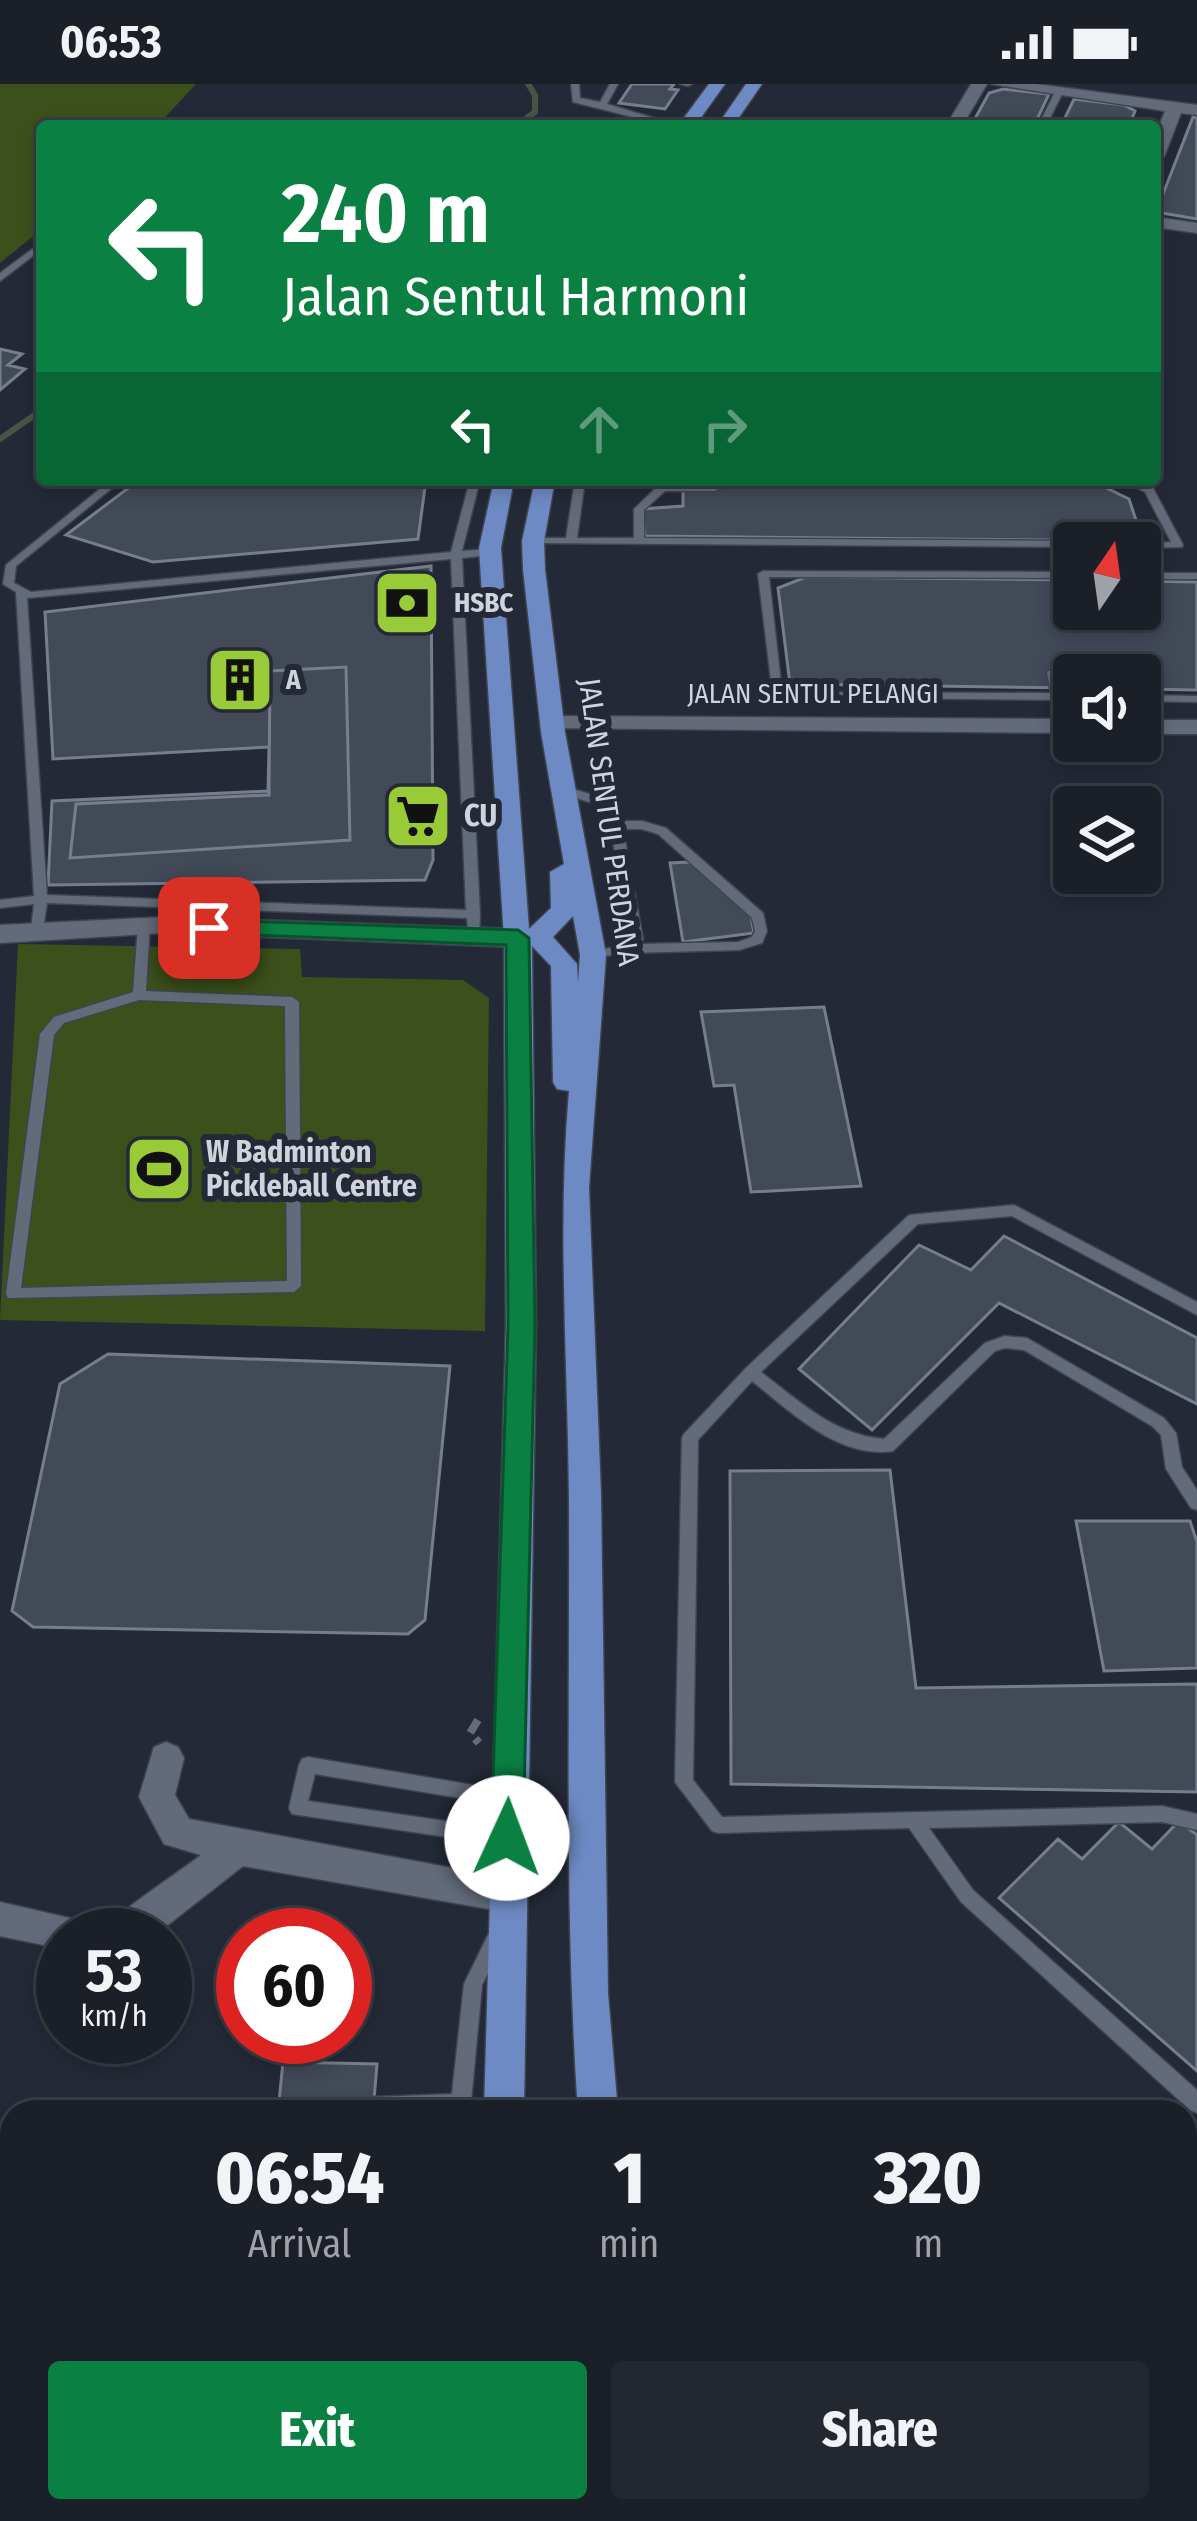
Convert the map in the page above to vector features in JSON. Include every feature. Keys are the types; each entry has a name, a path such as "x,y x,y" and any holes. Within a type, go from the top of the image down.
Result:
{"main road":[{"path":"690,120 717,84"},
{"path":"729,120 754,84"},
{"path":"503,486 490,550 528,938 504,2100"},
{"name":"JALAN SENTUL PERDANA","path":"544,486 533,541 552,723 593,956 575,1188 585,1494 590,1993 597,2100"},
{"path":"528,938 564,910 568,804"},
{"path":"528,938 564,964 575,1188"}],"street":[{"path":"958,120 979,84"},
{"path":"999,84 1197,110"},
{"path":"1141,120 1148,104"},
{"path":"1161,141 1174,107"},
{"path":"1161,223 1197,228"},
{"name":"JALAN SENTUL PELANGI","path":"552,723 1053,726"},
{"path":"1161,727 1197,727"},
{"path":"0,934 37,928 144,926 474,926 528,938"},
{"path":"166,1758 157,1797 177,1832 506,1907"},
{"path":"162,1908 238,1848"},
{"path":"0,1919 36,1926"}],"lane":[{"path":"575,84 576,100 655,120"},
{"path":"602,105 614,84"},
{"path":"1045,120 1059,92"},
{"path":"0,278 36,250"},
{"path":"20,592 8,584 11,565 110,486"},
{"path":"0,904 41,899 474,926 457,552 474,486"},
{"path":"571,542 579,486"},
{"path":"639,542 639,509 660,486"},
{"path":"1140,486 1149,490 1178,545 1161,545"},
{"path":"533,541 1053,544"},
{"path":"0,594 490,550"},
{"path":"1053,575 763,574 777,694 1053,697"},
{"path":"1161,576 1197,576"},
{"path":"20,592 41,899 37,928"},
{"path":"1161,698 1197,699"},
{"path":"568,804 614,805 638,939 629,949"},
{"path":"593,956 629,949 740,946 757,940 761,924 758,916 662,831 619,825"},
{"path":"140,995 144,926"},
{"path":"140,995 292,1002 294,1286 13,1294 47,1034 59,1020 140,995"},
{"path":"1197,1309 1013,1210 914,1219 752,1372 690,1438 684,1782 718,1825 1162,1814 1197,1822"},
{"path":"752,1372 837,1437 862,1446 887,1446 990,1348 1005,1342 1027,1344 1158,1422 1168,1433 1174,1469 1197,1503"},
{"path":"507,1838 298,1808 308,1765 508,1798"},
{"path":"915,1823 967,1896 1194,2100"},
{"path":"461,2100 473,1984 506,1907"}],"green space":[{"path":"0,84 196,84 163,120 36,120 36,234 0,263"},
{"name":"W Badminton Pickleball Centre","path":"18,944 300,949 302,977 463,980 489,998 485,1331 0,1320"}],"building":[{"path":"632,84 674,84 670,89 678,90 665,109 619,103"},
{"path":"1003,89 1049,94 1037,120 974,120 989,93"},
{"path":"1074,99 1124,105 1135,111 1131,120 1064,120"},
{"path":"1193,117 1197,118 1197,219 1161,213 1161,199"},
{"path":"0,349 22,354 8,365 25,369 0,390"},
{"path":"131,486 425,486 418,539 153,562 66,535"},
{"path":"683,486 1102,486 1129,499 1137,522 1053,522 1053,540 645,536 642,509 683,506"},
{"name":"A","path":"431,566 433,860 425,880 48,885 52,801 268,791 269,747 53,759 45,612"},
{"path":"806,577 1053,580 1053,630 1161,630 1161,581 1197,582 1197,690 1161,689 1161,654 1053,654 1053,688 790,684 778,588"},
{"path":"346,667 350,840 70,858 76,804 269,795 270,671"},
{"path":"690,862 750,911 754,933 683,942 670,863"},
{"path":"824,1007 861,1186 751,1192 734,1085 714,1086 701,1012"},
{"path":"1004,1236 1197,1338 1197,1404 999,1303 872,1430 799,1369 919,1245 971,1270"},
{"path":"108,1354 450,1366 425,1620 408,1634 33,1627 12,1611 60,1384"},
{"path":"890,1470 916,1688 1197,1684 1197,1792 731,1784 730,1471"},
{"path":"1076,1521 1190,1521 1197,1542 1197,1668 1104,1671"},
{"path":"1179,1821 1197,1835 1197,2071 999,1898 1058,1839 1082,1859 1119,1822 1152,1849"},
{"path":"283,2064 377,2064 374,2100 279,2100"}],"waterway":[{"path":"524,120 535,112 535,95 528,84"},
{"path":"0,439 36,414"}],"place":[{"name":"HSBC","path":"407,603"},
{"name":"A","path":"240,680"},
{"name":"CU","path":"418,816"},
{"name":"W Badminton Pickleball Centre","path":"159,1169"}],"route":[{"path":"209,928 397,938 518,938 521,1325 507,1838"}]}
